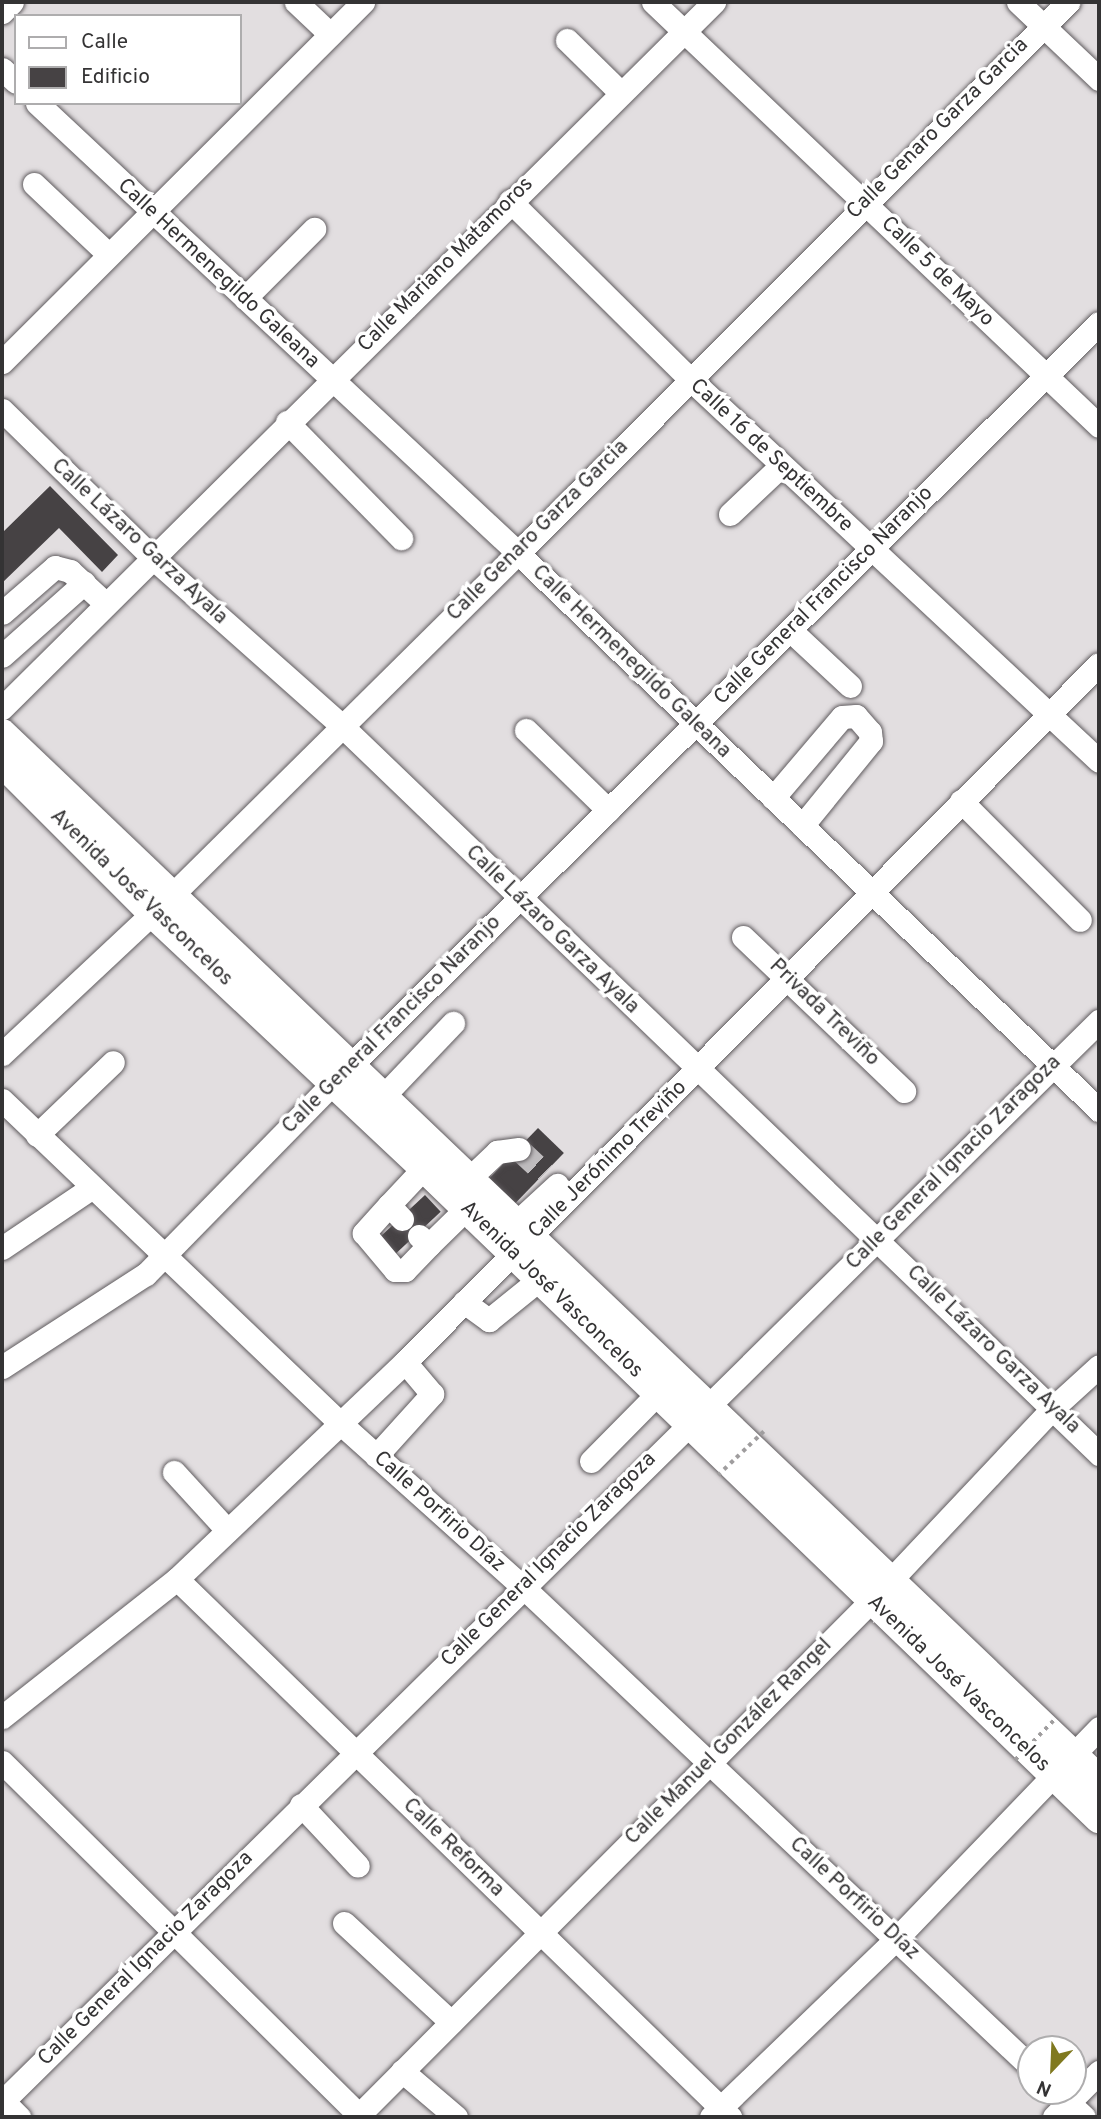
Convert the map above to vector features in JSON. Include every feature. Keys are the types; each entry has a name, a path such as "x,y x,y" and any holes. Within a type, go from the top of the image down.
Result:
{"main road":[{"name":"Avenida José Vasconcelos","path":"2,734 162,904"},
{"name":"Avenida José Vasconcelos","path":"2,762 162,904 433,1159 1063,1765 1099,1818"},
{"name":"Avenida José Vasconcelos","path":"1063,1765 1099,1780"}],"street":[{"path":"2,12 12,2"},
{"path":"296,2 330,34"},
{"path":"2,362 107,253 363,2"},
{"name":"Calle 5 de Mayo","path":"653,2 1099,426"},
{"name":"Calle Mariano Matamoros","path":"2,708 154,559 287,422 714,2"},
{"path":"1018,2 1099,79"},
{"name":"Calle Genaro Garza Garcia","path":"2,1054 162,904 341,725 518,554 865,202 1068,2"},
{"path":"567,40 620,92"},
{"name":"Calle Hermenegildo Galeana","path":"39,105 518,554 1099,1110"},
{"path":"34,184 107,253"},
{"name":"Calle 16 de Septiembre","path":"510,201 689,379 1099,761"},
{"path":"245,298 314,229"},
{"name":"Calle General Francisco Naranjo","path":"2,1367 146,1274 518,899 697,725 869,549 1099,323"},
{"name":"Calle Lázaro Garza Ayala","path":"2,410 154,559 341,725 518,899 878,1238 1099,1454"},
{"path":"287,422 401,538"},
{"path":"730,514 781,466"},
{"path":"2,613 55,567 70,570 106,604"},
{"path":"2,656 83,583"},
{"path":"790,630 850,686"},
{"name":"Calle Jerónimo Treviño","path":"2,1717 177,1580 226,1529 405,1362 464,1302 557,1186 700,1069 872,891 1099,664"},
{"path":"773,798 842,717 856,716 870,732 871,741 803,826"},
{"path":"526,730 608,810"},
{"path":"961,801 1080,920"},
{"name":"Privada Treviño","path":"743,937 789,977 904,1091"},
{"name":"Calle General Ignacio Zaragoza","path":"8,2107 171,1934 697,1413 1099,1021"},
{"path":"375,1105 453,1023"},
{"path":"37,1135 113,1062"},
{"name":"Calle Porfirio Díaz","path":"2,1100 91,1188 340,1423 523,1587 1017,2054"},
{"path":"433,1159 395,1212 363,1233 395,1270 405,1270 424,1240 468,1193 497,1152 519,1149"},
{"path":"2,1248 91,1188"},
{"path":"464,1302 489,1320 549,1272"},
{"path":"376,1456 432,1394 405,1362"},
{"name":"Calle Manuel González Rangel","path":"359,2117 880,1591 1053,1408 1099,1366"},
{"path":"591,1461 667,1384"},
{"path":"174,1472 226,1529"},
{"name":"Calle Reforma","path":"177,1580 540,1932 720,2114"},
{"path":"720,2114 896,1939 1099,1728"},
{"path":"2,1762 171,1934 359,2117"},
{"path":"301,1805 358,1866"},
{"path":"344,1923 451,2022"},
{"path":"402,2071 456,2117"},
{"path":"1066,2107 1099,2072"}],"path":[{"path":"718,1475 764,1431"},
{"path":"1015,1760 1055,1720"}],"building":[{"path":"50,486 118,555 102,572 59,528 2,583 2,533"},
{"path":"538,1128 564,1153 513,1206 487,1181"},
{"path":"425,1195 441,1212 392,1257 377,1240"}],"tunnel":[{"path":"519,1149 545,1173"}]}
